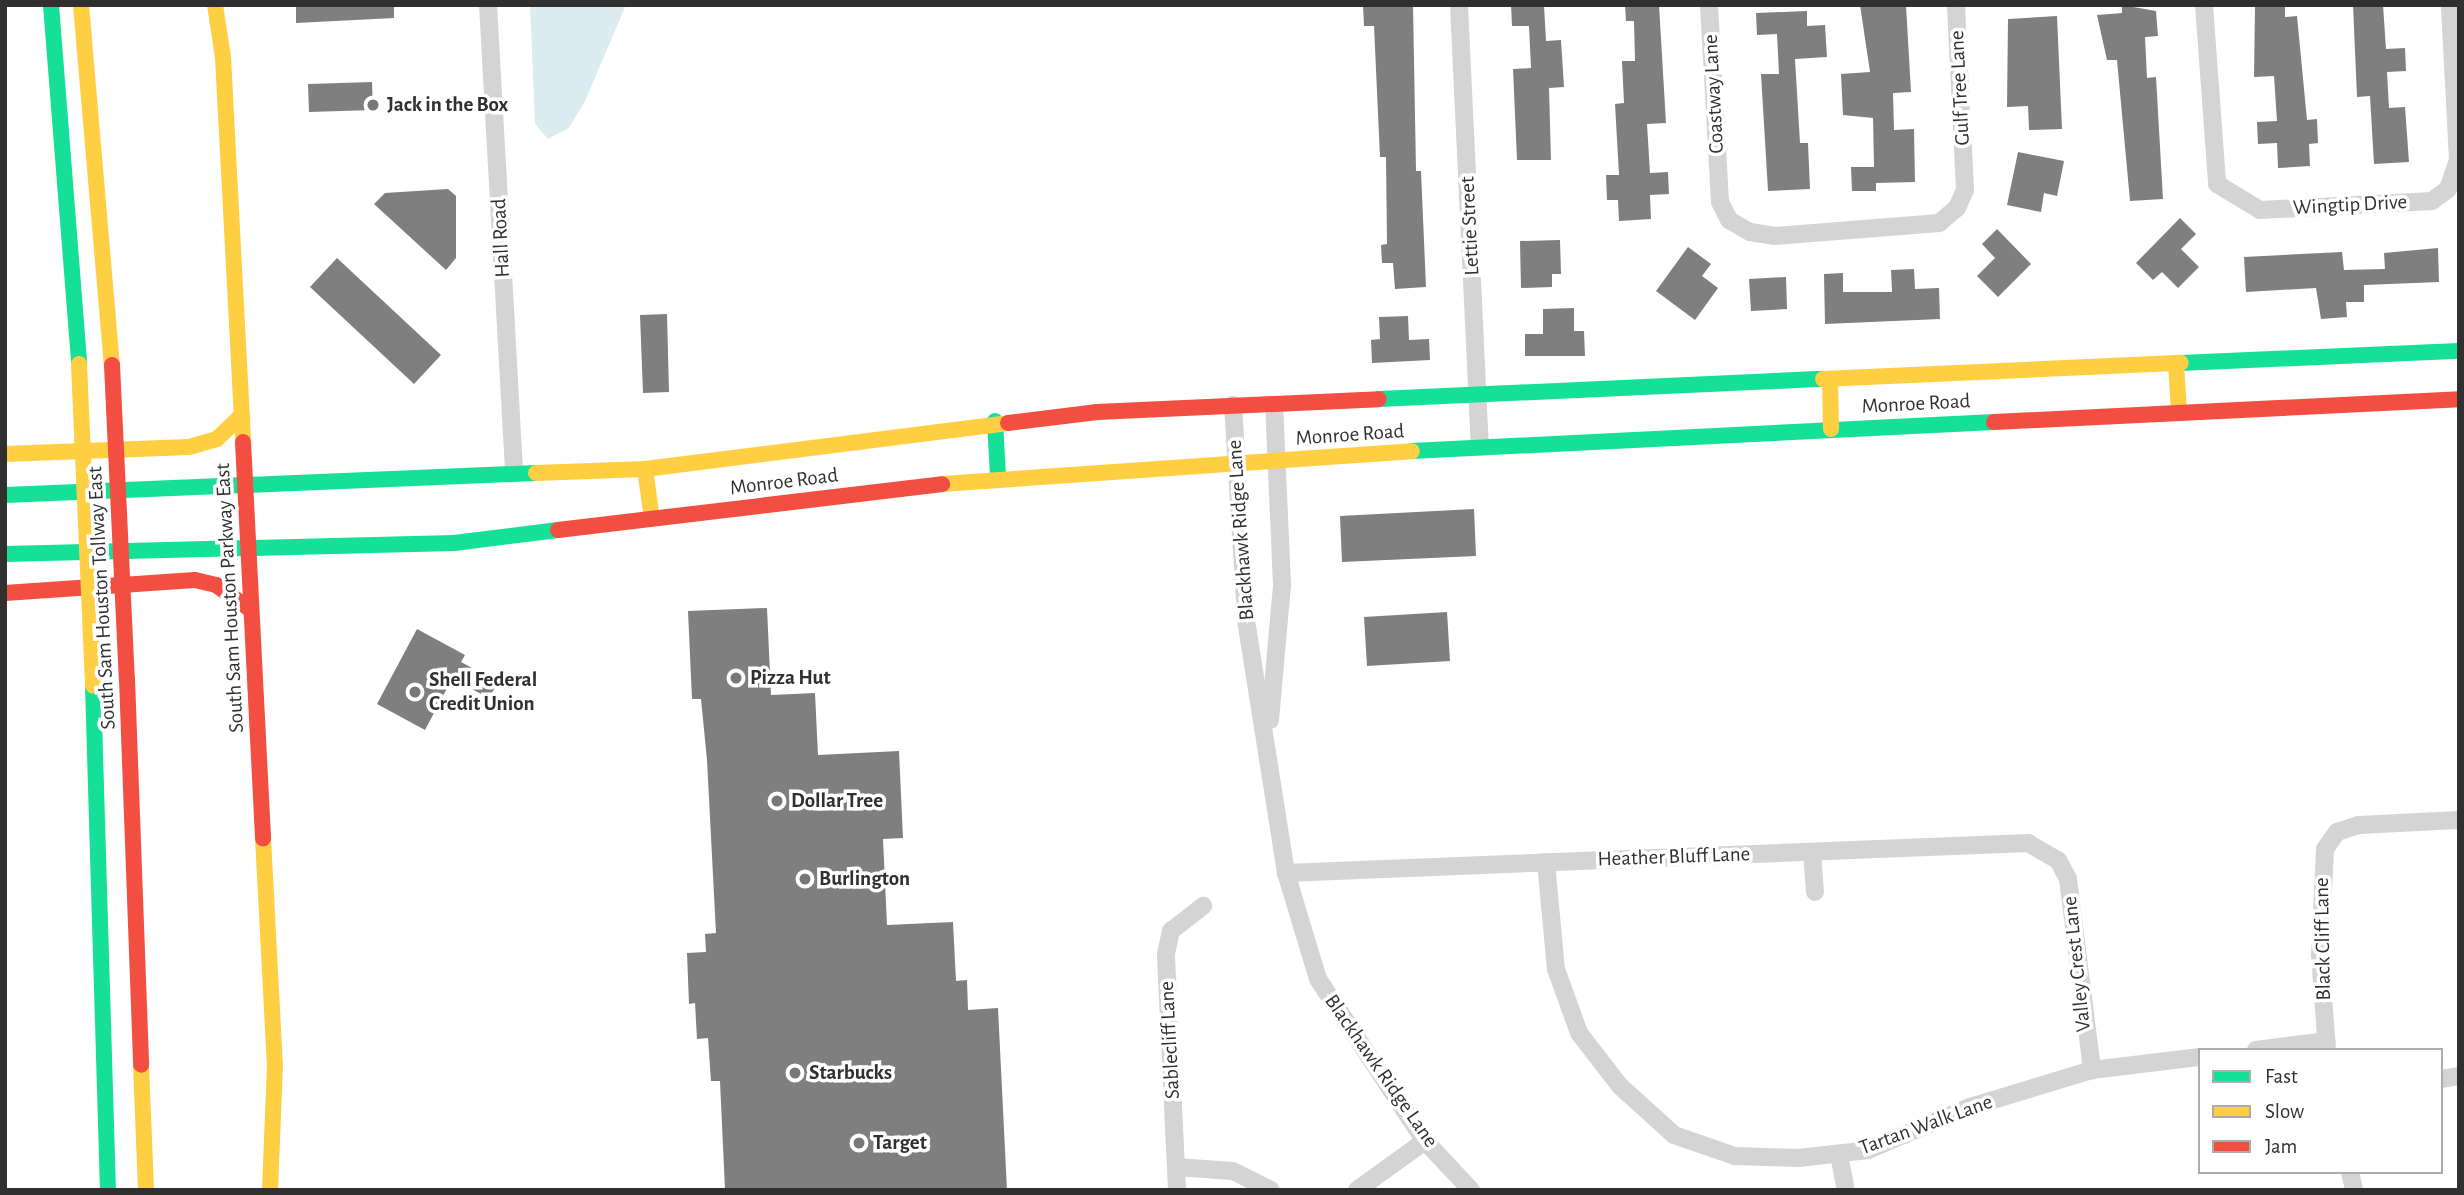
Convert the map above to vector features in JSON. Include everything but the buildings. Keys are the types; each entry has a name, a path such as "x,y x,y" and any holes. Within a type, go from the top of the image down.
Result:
{"main road":[{"name":"South Sam Houston Tollway East","path":"51,5 79,364 93,686 108,1190"},
{"name":"South Sam Houston Tollway East","path":"81,5 112,365 146,1190"},
{"name":"South Sam Houston Parkway East","path":"215,5 223,57 275,1065 270,1190"},
{"name":"Monroe Road","path":"5,495 246,488 514,471 645,469 995,421 1233,405 1478,397 2459,351"},
{"path":"2176,363 2179,412"},
{"path":"1830,380 1831,429"},
{"name":"Monroe Road","path":"5,554 454,543 998,477 1236,465 1480,447 2459,399"},
{"path":"5,454 189,447 217,439 242,415"},
{"path":"995,421 998,477"},
{"path":"645,469 652,519"},
{"path":"5,593 195,579 216,585 251,610"}],"street":[{"name":"Hall Road","path":"488,5 514,471"},
{"name":"Lettie Street","path":"1459,5 1480,447"},
{"name":"Coastway Lane","path":"1709,5 1719,184 1729,220 1750,232 1818,234 1939,223 1957,208 1965,190 1964,172"},
{"name":"Gulf Tree Lane","path":"1956,5 1964,172"},
{"name":"Wingtip Drive","path":"2204,5 2211,161 2217,184 2260,210 2432,201 2448,189 2458,160 2449,5"},
{"name":"Blackhawk Ridge Lane","path":"1233,405 1247,620 1286,873 1318,979 1425,1141 1471,1190"},
{"name":"Blackhawk Ridge Lane","path":"1267,737 1281,640 1278,461 1274,405"},
{"name":"Black Cliff Lane","path":"2327,1045 2321,879 2325,849 2337,832 2359,825 2459,820"},
{"name":"Heather Bluff Lane","path":"1286,873 2028,843 2059,860"},
{"path":"1812,852 1815,892"},
{"name":"Valley Crest Lane","path":"2059,860 2068,879 2092,1070"},
{"name":"Tartan Walk Lane","path":"1546,862 1563,999 1579,1033 1620,1086 1674,1135 1735,1156 1839,1155 2092,1070 2198,1057"},
{"name":"Sablecliff Lane","path":"1177,1190 1166,954 1171,931 1203,906"},
{"path":"2284,1048 2327,1045"},
{"path":"1357,1190 1425,1141"},
{"path":"1839,1155 1846,1190"},
{"path":"1176,1167 1233,1171 1271,1190"}],"shaded area":[{"path":"530,5 626,5 585,101 569,128 548,139 535,124"}],"traffic: fast":[{"path":"51,5 79,364"},
{"path":"2181,363 2459,351"},
{"path":"1379,399 1823,379"},
{"path":"995,421 998,477"},
{"path":"1412,451 1994,422"},
{"path":"5,495 536,473"},
{"path":"5,554 454,543 558,530"},
{"path":"93,686 108,1190"}],"traffic: slow":[{"path":"81,5 112,365"},
{"path":"215,5 223,57 243,442"},
{"path":"2176,363 2179,412"},
{"path":"1823,379 2181,363"},
{"path":"79,364 93,686"},
{"path":"1830,380 1831,429"},
{"path":"5,454 189,447 217,439 242,415"},
{"path":"536,473 645,469 1008,423"},
{"path":"942,484 1412,451"},
{"path":"645,469 652,519"},
{"path":"263,838 275,1065 270,1190"},
{"path":"141,1065 146,1190"}],"traffic: jam":[{"path":"112,365 127,679"},
{"path":"1008,423 1097,412 1379,399"},
{"path":"1994,422 2459,399"},
{"path":"243,442 263,838"},
{"path":"558,530 942,484"},
{"path":"5,593 195,580 216,585 251,610"},
{"path":"127,679 141,1065"}],"place":[{"name":"Jack in the Box","path":"373,105"},
{"name":"Pizza Hut","path":"736,678"},
{"name":"Shell Federal Credit Union","path":"415,692"},
{"name":"Dollar Tree","path":"777,801"},
{"name":"Burlington","path":"805,879"},
{"name":"Starbucks","path":"795,1073"},
{"name":"Target","path":"859,1143"}]}
